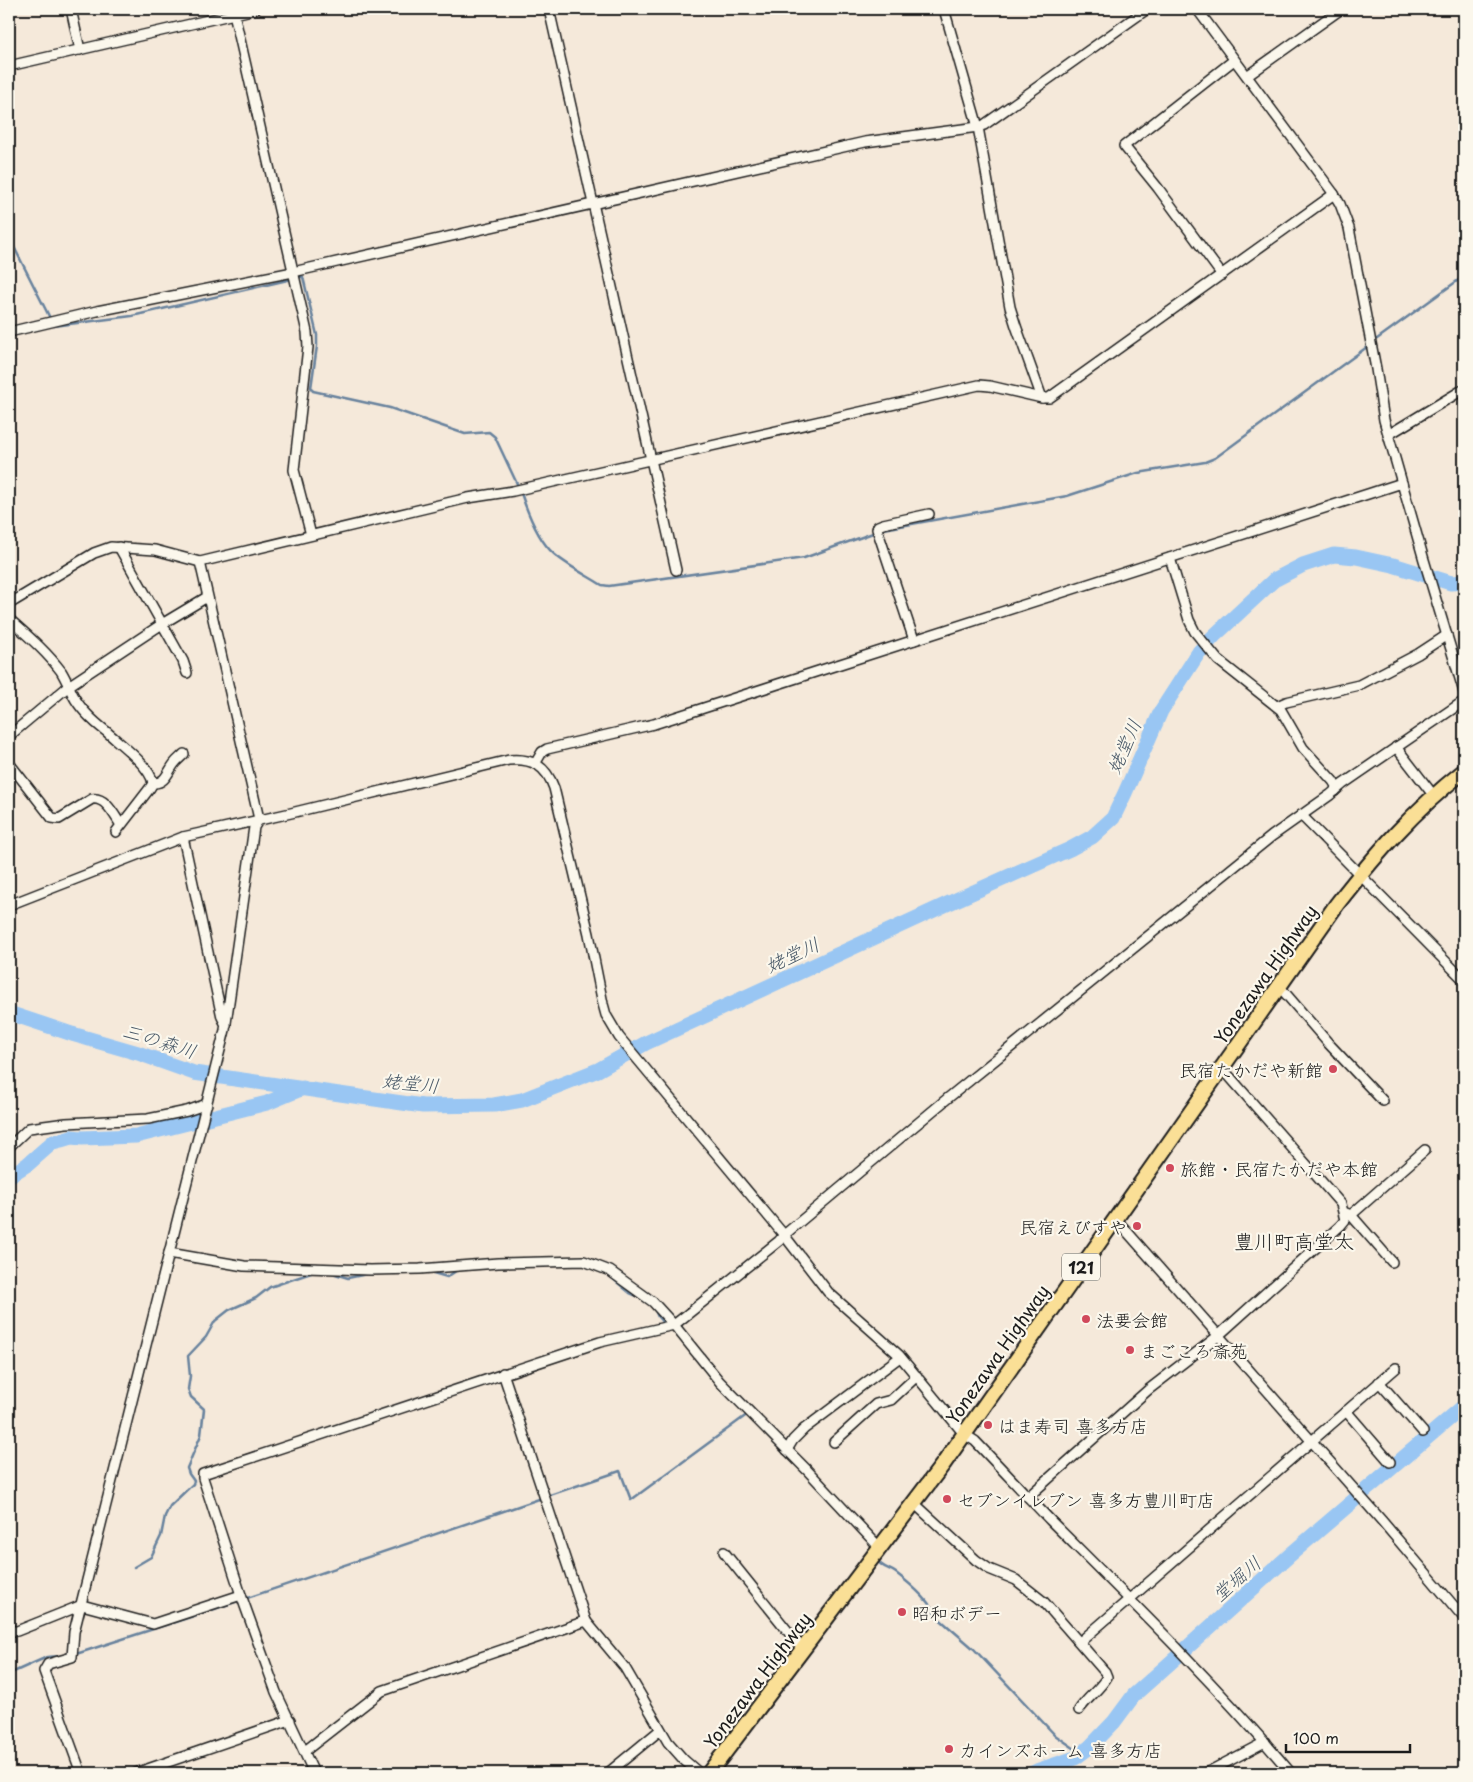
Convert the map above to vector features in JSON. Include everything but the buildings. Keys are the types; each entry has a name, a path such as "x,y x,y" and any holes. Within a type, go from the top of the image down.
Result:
{"highway":[{"name":"Yonezawa Highway","path":"709,1773 914,1503 964,1434 1336,904 1384,845 1434,796 1464,771"}],"street":[{"path":"71,9 80,50"},
{"path":"9,66 234,11 256,9"},
{"path":"549,9 676,570"},
{"path":"944,9 978,128 1010,307 1042,398"},
{"path":"9,332 97,311 293,272 865,142 978,128 1147,9"},
{"path":"1197,9 1334,194 1350,228 1388,435 1464,692"},
{"path":"1247,76 1341,9"},
{"path":"234,11 307,332 308,347 294,470 312,535"},
{"path":"1222,275 1158,188 1124,146 1234,60"},
{"path":"9,604 94,553 111,547 155,550 200,562 468,498 513,491 979,385 1049,398 1334,194"},
{"path":"1388,435 1464,389"},
{"path":"535,764 542,752 547,749 654,724 1402,482"},
{"path":"914,640 877,529 878,526 883,524 929,514"},
{"path":"119,547 183,661 187,673"},
{"path":"1170,558 1189,620 1195,632 1215,656 1281,710 1303,748 1333,781 1336,791"},
{"path":"81,1773 44,1671 48,1664 72,1658 73,1639 226,1025 254,826 259,819 200,562"},
{"path":"9,736 70,685 162,624 207,597"},
{"path":"9,619 24,631 60,671 70,685 72,694 82,709 132,754 151,776 153,783"},
{"path":"1277,706 1286,702 1358,685 1418,654 1447,635"},
{"path":"314,1773 276,1692 241,1595 202,1478 203,1474 600,1342 674,1325 1272,836 1336,791 1343,784 1464,701"},
{"path":"1396,747 1434,796"},
{"path":"153,783 157,784 166,777 174,764 184,754"},
{"path":"9,905 182,836 509,760 519,759 535,764 543,769 550,777 554,788 606,1015 619,1037 784,1235 828,1292 900,1357 964,1434 974,1441 1130,1598 1265,1742 1291,1773"},
{"path":"9,763 52,818 59,819 96,798 105,803 119,829 153,783"},
{"path":"1301,815 1463,978"},
{"path":"182,836 222,1017 226,1025"},
{"path":"1280,986 1329,1044 1383,1101"},
{"path":"1222,1068 1341,1204 1347,1214 1392,1262"},
{"path":"9,1146 24,1131 36,1126 148,1119 206,1106"},
{"path":"1028,1497 1148,1390 1218,1336 1340,1226 1347,1214 1425,1150"},
{"path":"1116,1218 1382,1521 1464,1618"},
{"path":"169,1253 244,1266 370,1270 420,1269 498,1263 584,1262 610,1271 647,1296 674,1325 720,1382 880,1548"},
{"path":"787,1450 793,1440 804,1429 900,1357"},
{"path":"1080,1642 1396,1368"},
{"path":"504,1373 586,1621 625,1668 668,1742 698,1773"},
{"path":"834,1442 876,1404 891,1400 917,1376"},
{"path":"1379,1382 1423,1432"},
{"path":"1346,1411 1390,1462"},
{"path":"914,1503 976,1560 1016,1580 1044,1602 1105,1672 1107,1678 1084,1701 1079,1710"},
{"path":"724,1552 803,1650"},
{"path":"9,1627 12,1631 17,1631 82,1605 152,1624 241,1595"},
{"path":"305,1751 382,1691 586,1621"},
{"path":"136,1773 290,1720"},
{"path":"608,1773 659,1731"},
{"path":"1206,1773 1265,1742"}],"waterway":[{"path":"9,237 54,326 132,316 292,279"},
{"path":"1377,339 1464,276"},
{"path":"301,277 303,277 317,335 311,388 313,391 390,408 465,434 489,432 495,437 519,488"},
{"path":"521,493 543,542 554,554 602,585 609,586 804,558 884,529 1067,496 1138,473 1205,462 1215,458 1367,347"},
{"name":"姥堂川","path":"9,1013 138,1053 194,1073 423,1106 494,1105 522,1100 598,1070 646,1043 1070,849 1092,837 1113,818 1161,711 1199,652 1274,580 1303,565 1334,555 1356,557 1393,565 1451,583 1464,582"},
{"name":"姥堂川","path":"9,1176 28,1164 53,1142 71,1137 136,1136 267,1103 303,1088"},
{"path":"430,1272 447,1277 459,1269"},
{"path":"134,1567 151,1557 161,1536 165,1516 170,1506 194,1481 187,1468 201,1435 204,1409 191,1397 188,1389 190,1376 188,1356 206,1337 215,1321 229,1310 256,1298 270,1287 314,1272"},
{"path":"329,1272 348,1278 367,1274"},
{"path":"606,1273 630,1293 642,1298"},
{"path":"655,1310 664,1324"},
{"name":"堂堀川","path":"1033,1773 1075,1758 1090,1747 1114,1722 1134,1695 1290,1555 1464,1406"},
{"path":"547,1496 620,1471 631,1500 748,1414"},
{"path":"73,1655 542,1498"},
{"path":"877,1560 881,1565 896,1573 913,1587 929,1604 936,1616 974,1649 1055,1735 1081,1753"},
{"path":"9,1674 47,1657 60,1656"}],"place":[{"name":"民宿たかだや新館","path":"1333,1069"},
{"name":"旅館・民宿たかだや本館","path":"1170,1168"},
{"name":"民宿えびすや","path":"1137,1226"},
{"name":"法要会館","path":"1086,1319"},
{"name":"まごころ斎苑","path":"1130,1350"},
{"name":"はま寿司 喜多方店","path":"988,1425"},
{"name":"セブンイレブン 喜多方豊川町店","path":"947,1499"},
{"name":"昭和ボデー","path":"902,1612"},
{"name":"カインズホーム 喜多方店","path":"949,1749"}],"district":[{"name":"豊川町高堂太","path":"1294,1241"}],"water label":[{"name":"三の森川","path":"160,1040"}]}
